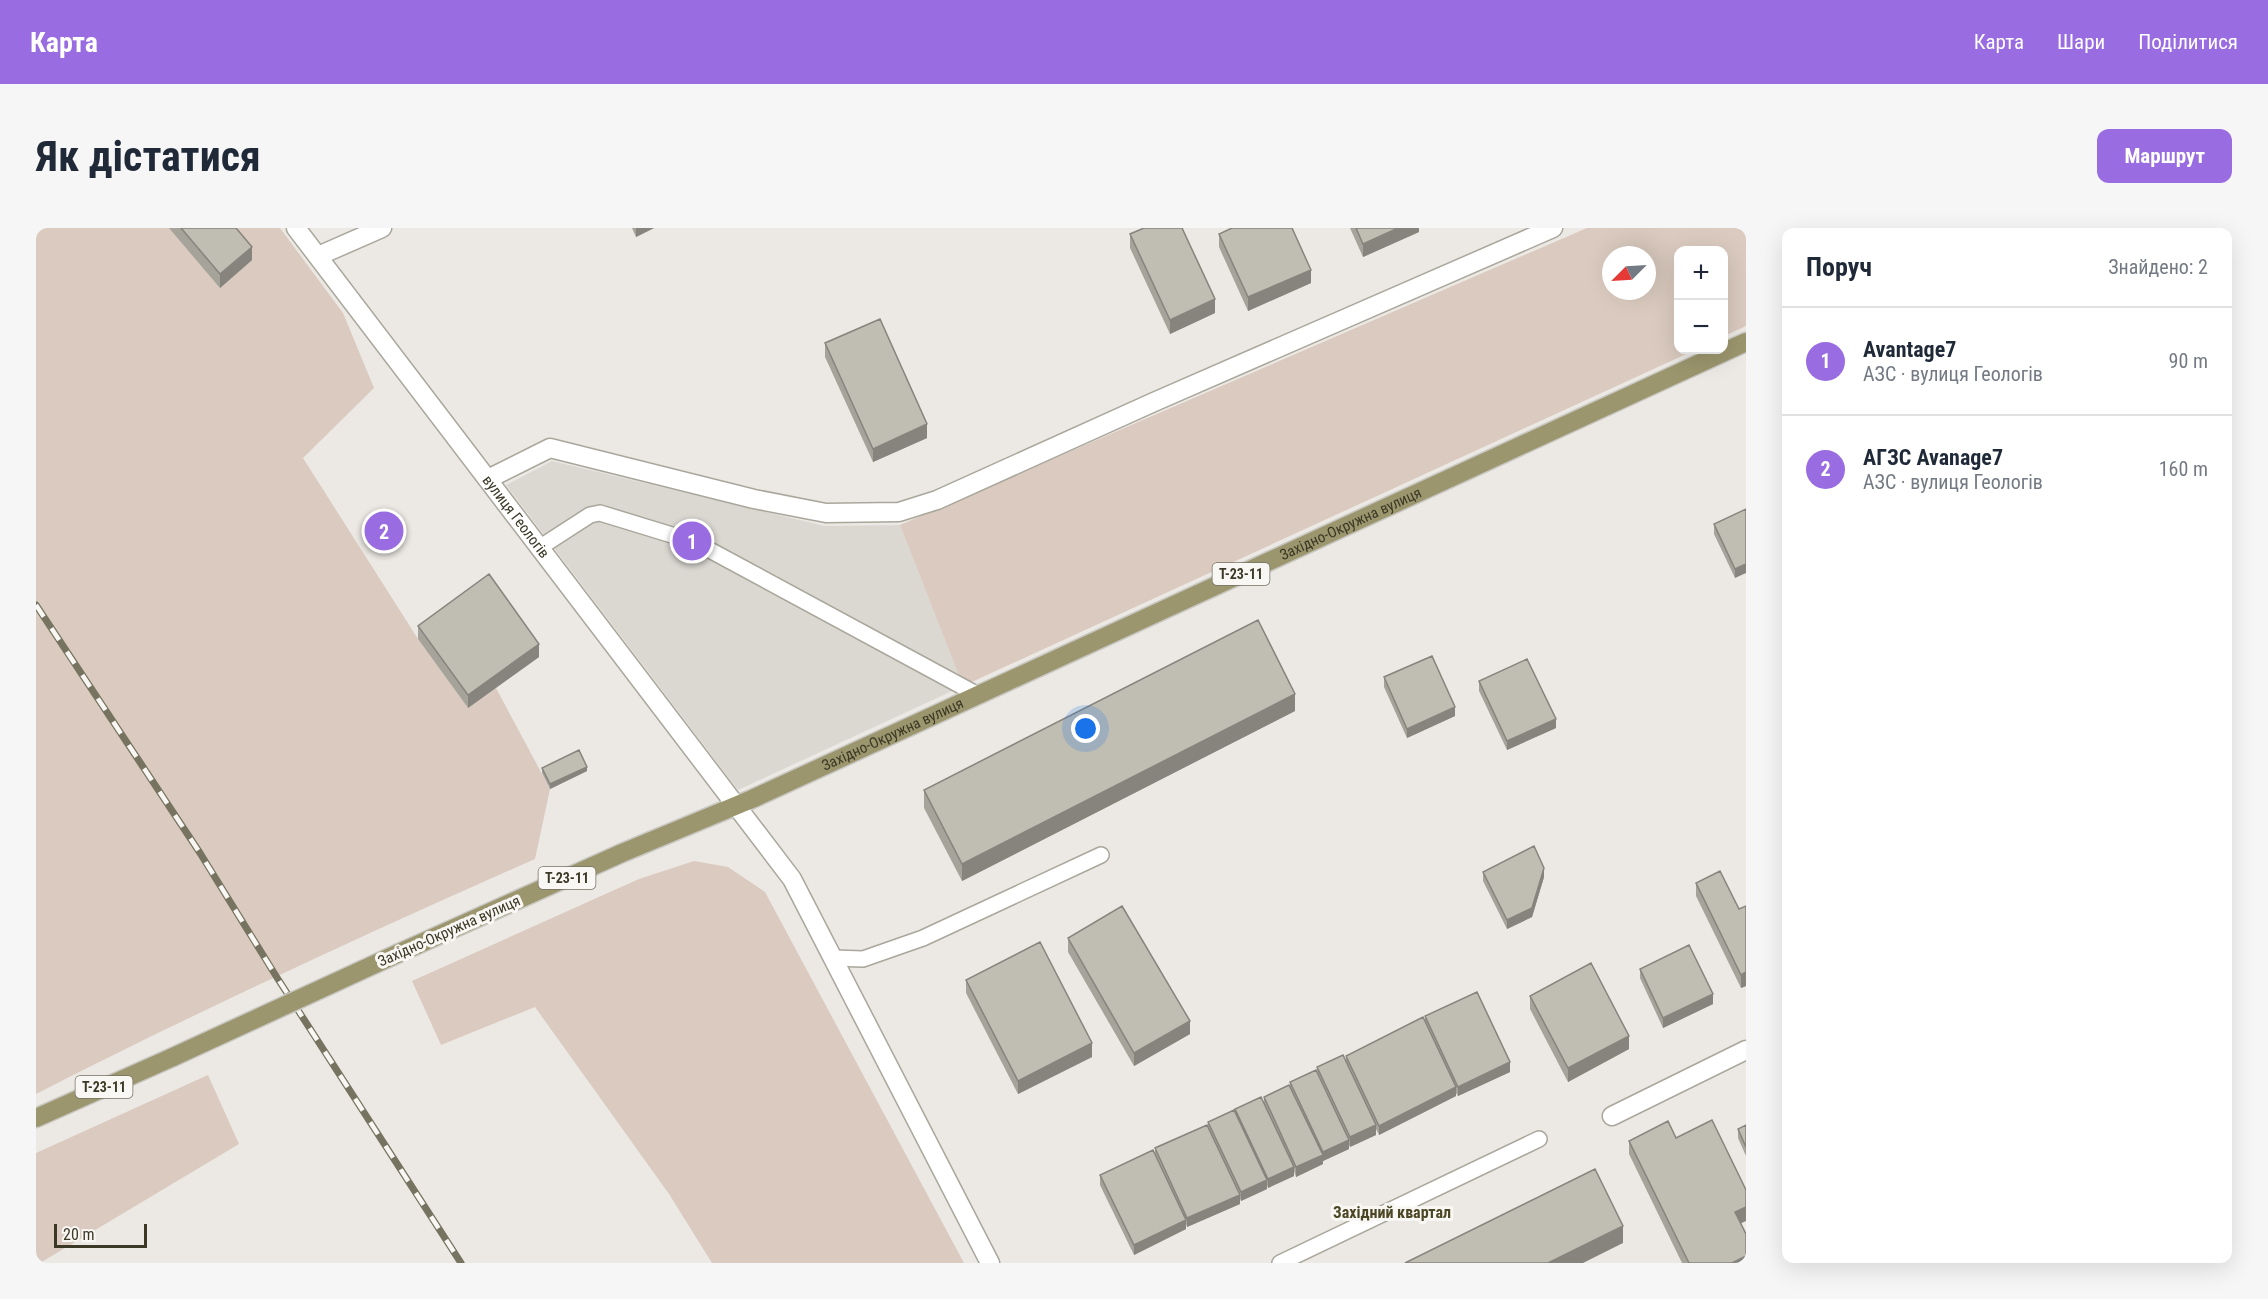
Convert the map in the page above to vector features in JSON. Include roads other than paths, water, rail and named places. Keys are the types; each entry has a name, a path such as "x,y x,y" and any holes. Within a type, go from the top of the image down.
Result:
{"main road":[{"name":"Західно-Окружна вулиця","path":"36,1118 622,853 736,806 1746,342"}],"street":[{"name":"вулиця Геологів","path":"296,228 792,879 990,1263"},
{"path":"318,256 382,228"},
{"path":"488,479 550,448 754,499 826,513 899,513 937,500 1154,402 1553,228"},
{"path":"1612,1116 1746,1050"}],"lane":[{"path":"539,548 590,515 600,513 685,539"},
{"path":"706,548 978,695"},
{"path":"832,958 863,958 913,942 1101,855"},
{"path":"1280,1263 1539,1139"}],"railway":[{"path":"36,605 200,853 276,976 461,1263"}],"place":[{"name":"АГЗС Avanage7","path":"384,531"},
{"name":"Avantage7","path":"692,541"}],"district":[{"name":"Західний квартал","path":"1392,1212"}]}
